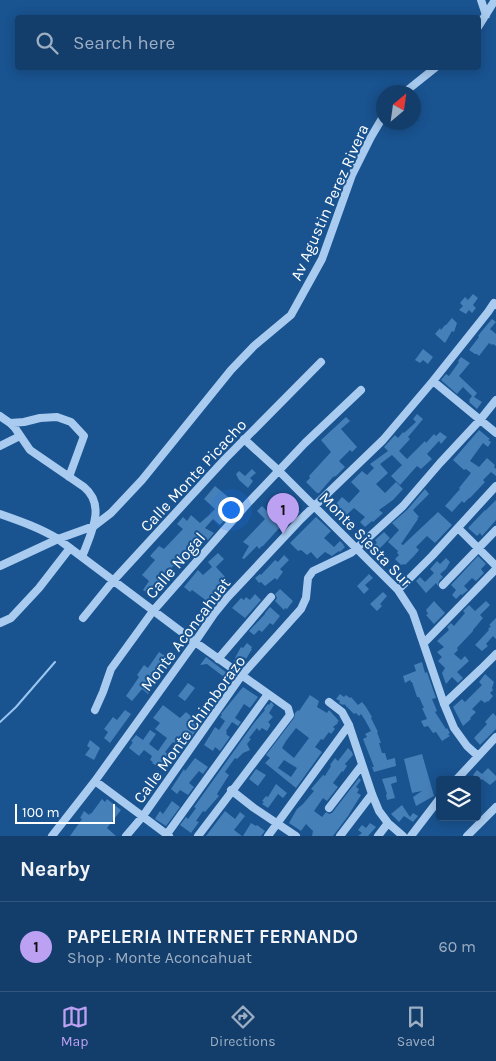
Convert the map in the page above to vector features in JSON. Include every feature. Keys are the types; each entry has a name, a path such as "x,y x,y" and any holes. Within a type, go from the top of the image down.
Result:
{"street":[{"path":"481,0 486,15"},
{"path":"481,22 495,0"},
{"path":"414,85 432,70"},
{"name":"Av Agustin Perez Rivera","path":"94,526 111,513 142,480 231,370 254,346 291,315 322,259 352,175 376,128"},
{"name":"Monte Aconcahuat","path":"52,836 95,781 227,598 315,506 383,440 495,304"},
{"name":"Calle Monte Picacho","path":"83,618 113,581 244,439 321,362"},
{"path":"433,381 496,433"},
{"name":"Calle Nogal","path":"95,710 110,669 153,611 248,503 305,443 361,390"},
{"name":"Calle Monte Chimborazo","path":"126,836 143,816 242,675 301,609 306,598 308,578 313,571 350,554 403,506 496,400"},
{"path":"0,416 15,428 25,445 36,455 91,493 94,498 96,510 94,526 82,557"},
{"path":"10,423 57,417 71,422 84,436 69,477"},
{"path":"0,446 20,436"},
{"name":"Monte Siesta Sur","path":"244,439 315,506 398,590 413,613 444,704 460,737 478,756"},
{"path":"398,590 496,486"},
{"path":"0,514 30,525 58,539 218,659 289,709 290,714 198,836"},
{"path":"0,566 58,539 94,526"},
{"path":"424,643 496,567 458,528"},
{"path":"443,585 496,530"},
{"path":"0,623 11,618 39,588 70,548"},
{"path":"218,659 271,597"},
{"path":"444,704 496,654"},
{"path":"95,781 168,835 268,694"},
{"path":"329,702 342,712 349,725 379,811 388,823 403,836"},
{"path":"268,836 349,725"},
{"path":"460,776 496,737"},
{"path":"329,808 362,765"},
{"path":"231,790 296,836"},
{"path":"340,836 372,794"},
{"path":"411,836 436,803"},
{"path":"466,836 496,807"},
{"path":"378,836 388,823"}],"building":[{"path":"473,294 478,298 473,305 476,308 472,313 469,310 466,314 459,310 463,306 460,303 465,297 468,300"},
{"path":"452,318 457,323 454,332 452,331 445,343 435,334"},
{"path":"492,319 496,322 490,329 496,334 496,346 489,343 479,356 469,350"},
{"path":"423,349 433,357 428,364 423,360 420,363 415,360"},
{"path":"461,357 470,363 459,376 477,393 474,397 482,402 477,409 469,402 472,396 463,387 457,394 441,380 446,374 449,376"},
{"path":"417,414 423,419 408,437 410,439 399,451 407,459 425,441 426,443 434,434 436,436 440,432 447,437 441,444 439,441 427,454 432,459 421,469 417,466 400,485 391,476 402,465 392,455 380,464 388,473 376,484 385,493 396,482 403,489 393,500 379,510 383,513 365,527 360,522 365,517 354,508 341,520 335,514 341,509 336,504 342,497 349,503 360,491 351,482 362,471 367,475 374,468 370,464 388,451 384,447 395,435 398,438 416,422 413,419"},
{"path":"346,417 350,421 341,429 357,447 352,452 350,450 339,461 345,467 317,493 306,482 310,478 309,476 331,452 321,440"},
{"path":"479,430 491,442 488,447 483,443 470,461 479,467 487,458 495,465 496,476 491,472 483,480 485,482 470,498 464,503 462,501 452,512 445,506 471,473 466,469 464,470 453,460"},
{"path":"252,469 256,473 250,478 253,481 248,488 239,480 236,474 239,471 245,476"},
{"path":"215,486 233,501 225,510 230,514 220,525 213,519 205,528 214,533 208,540 204,537 187,557 184,555 170,567 161,577 163,579 155,587 153,585 148,593 143,590 149,581 142,575 155,560 150,556 159,546 164,549 183,529 177,524 183,517 187,521 191,515 200,523 215,509 204,499"},
{"path":"425,489 429,494 413,510 419,517 401,544 403,545 438,512 452,525 435,543 427,536 416,547 419,550 414,556 405,565 401,565 395,559 399,555 398,551 388,542 399,530 392,523 407,510"},
{"path":"496,500 496,520 482,536 480,533 477,536 468,528"},
{"path":"291,503 300,512 294,518 291,515 263,546 259,549 257,546 244,559 242,558 249,546 243,542 265,519 257,511 262,506 270,514 280,504 285,509"},
{"path":"316,517 331,531 324,538 334,547 340,541 344,545 345,547 340,552 332,556 325,552 317,559 311,552 307,555 301,550 298,551 290,543"},
{"path":"384,532 390,538 376,552 372,547 377,543 375,540"},
{"path":"218,553 224,559 216,567 226,578 221,583 227,587 213,603 184,587 198,570 203,575 212,567 208,562"},
{"path":"284,555 289,560 280,569 283,572 277,580 275,578 265,586 261,582 259,583 255,578 261,575 275,560 278,562"},
{"path":"478,556 486,564 481,569 484,573 476,581 472,578 464,586 468,590 456,599 452,595 456,590 451,585"},
{"path":"446,558 450,562 440,574 443,577 439,581 438,586 436,583 426,593 416,581 420,577 425,582 434,573 430,569 437,561 440,564"},
{"path":"369,574 373,578 365,585 369,589 364,594 357,586"},
{"path":"280,589 293,601 284,610 275,601 277,598 275,594"},
{"path":"383,592 387,596 377,611 370,604"},
{"path":"255,594 261,600 245,618 232,608 241,598 244,600 246,597 250,600"},
{"path":"434,601 445,613 434,624 426,615 428,614 426,610"},
{"path":"486,601 490,605 480,615 483,618 454,654 461,660 465,656 469,661 457,672 463,678 458,683 452,677 446,684 442,673 445,668 438,661 442,657 437,652 444,647 437,641 449,630 447,627 451,623 454,626 469,605 475,611"},
{"path":"270,607 280,616 273,625 270,623 262,632 259,630 254,635 249,631"},
{"path":"496,618 496,639 493,636 486,644 488,646 482,651 475,645 489,630 491,626 489,625"},
{"path":"247,643 252,649 246,659 244,657 238,664 234,661 235,658 241,647 243,648"},
{"path":"159,652 168,658 160,671 148,684 152,687 148,694 142,689 132,701 126,696 139,677 137,675 144,665 148,668"},
{"path":"206,657 227,673 224,677 207,664 200,665"},
{"path":"422,662 436,698 432,699 437,711 435,712 450,733 448,734 450,736 442,741 436,732 433,733 428,726 424,727 421,721 427,719 422,708 424,708 419,697 417,697 412,682 410,680 405,683 403,676 416,671 414,665"},
{"path":"485,674 494,682 493,690 490,693 493,696 485,703 481,700 472,709 476,712 463,726 453,707 462,699 465,702 482,685 479,682"},
{"path":"188,683 195,688 185,701 178,696"},
{"path":"243,687 258,697 250,708 244,704 235,718 241,722 238,726 232,722 226,731 226,734 230,737 220,751 215,747 213,751 204,745 215,727 219,730 225,721 220,717 221,714"},
{"path":"340,694 344,697 346,695 351,697 358,705 362,702 366,707 378,732 382,753 385,753 387,760 395,758 396,766 374,772 372,767 374,767 363,739 367,737 365,734 371,731 361,714 359,716 356,713 354,714 344,704 339,703 340,701 336,699"},
{"path":"310,695 319,701 317,707 327,713 329,710 339,721 333,727 335,729 331,734 329,732 315,747 322,752 296,788 265,763 270,758 266,755 294,718 295,713 299,711","holes":["296,728 309,738 294,758 282,748","284,760 297,768 291,777 278,768"]},
{"path":"207,699 214,702 206,716 192,736 185,731 173,742 165,752 168,754 162,764 160,762 157,766 152,763 150,760 152,756 144,750 139,756 129,748 133,742 131,741 136,735 143,740 150,730 156,734 149,744 158,751 167,738 155,729 160,723 153,718 163,705 180,718 186,712 196,720 206,706 204,704"},
{"path":"271,702 274,705 269,713 273,717 268,722 270,726 267,731 262,728 259,731 257,728 249,738 251,739 247,744 250,750 243,753 237,759 235,758 225,772 229,775 217,794 219,796 205,812 203,811 196,821 199,822 191,833 180,825 186,817 188,819 196,808 194,807 264,709"},
{"path":"125,710 131,714 110,743 104,738 108,732 104,729 113,717 117,720"},
{"path":"493,713 496,716 496,729 480,745 474,738 487,724 485,722"},
{"path":"90,740 100,748 94,760 85,755 90,748 87,746"},
{"path":"348,748 353,755 345,764 347,766 343,772 333,783 338,787 327,801 323,798 314,811 322,817 326,812 332,813 359,778 361,780 356,787 359,789 357,793 361,795 333,836 312,836 313,831 306,824 301,831 289,823 297,809 314,791 311,789 323,775 325,776 335,758 338,761"},
{"path":"422,754 434,796 416,806 413,797 422,791 412,793 404,759"},
{"path":"195,758 208,767 203,774 199,771 189,783 194,787 188,795 180,790 177,794 171,789 184,769 185,771"},
{"path":"488,768 496,776 496,780 490,785 481,780 481,776 473,775 477,770 482,774"},
{"path":"256,769 266,775 258,786 249,779"},
{"path":"396,776 397,782 391,784 395,798 387,800 382,779"},
{"path":"276,784 287,793 283,798 278,794 268,808 262,804 264,802 262,801 266,796 268,797"},
{"path":"102,799 105,802 107,799 121,810 107,828 116,836 70,836 82,819 80,818 84,811 89,815 91,814"},
{"path":"172,801 180,807 166,826 155,819 160,811 163,814"},
{"path":"402,805 410,817 413,813 418,816 413,822 404,816 399,822 391,814"},
{"path":"225,811 235,819 240,812 245,816 234,830 242,836 206,836"},
{"path":"251,823 265,831 261,836 243,836"},
{"path":"370,823 376,827 368,836 358,836 362,833 358,830 362,825 366,828"}],"waterway":[{"path":"0,722 16,707 55,662"}],"place":[{"name":"PAPELERIA INTERNET FERNANDO","path":"283,534"}]}
